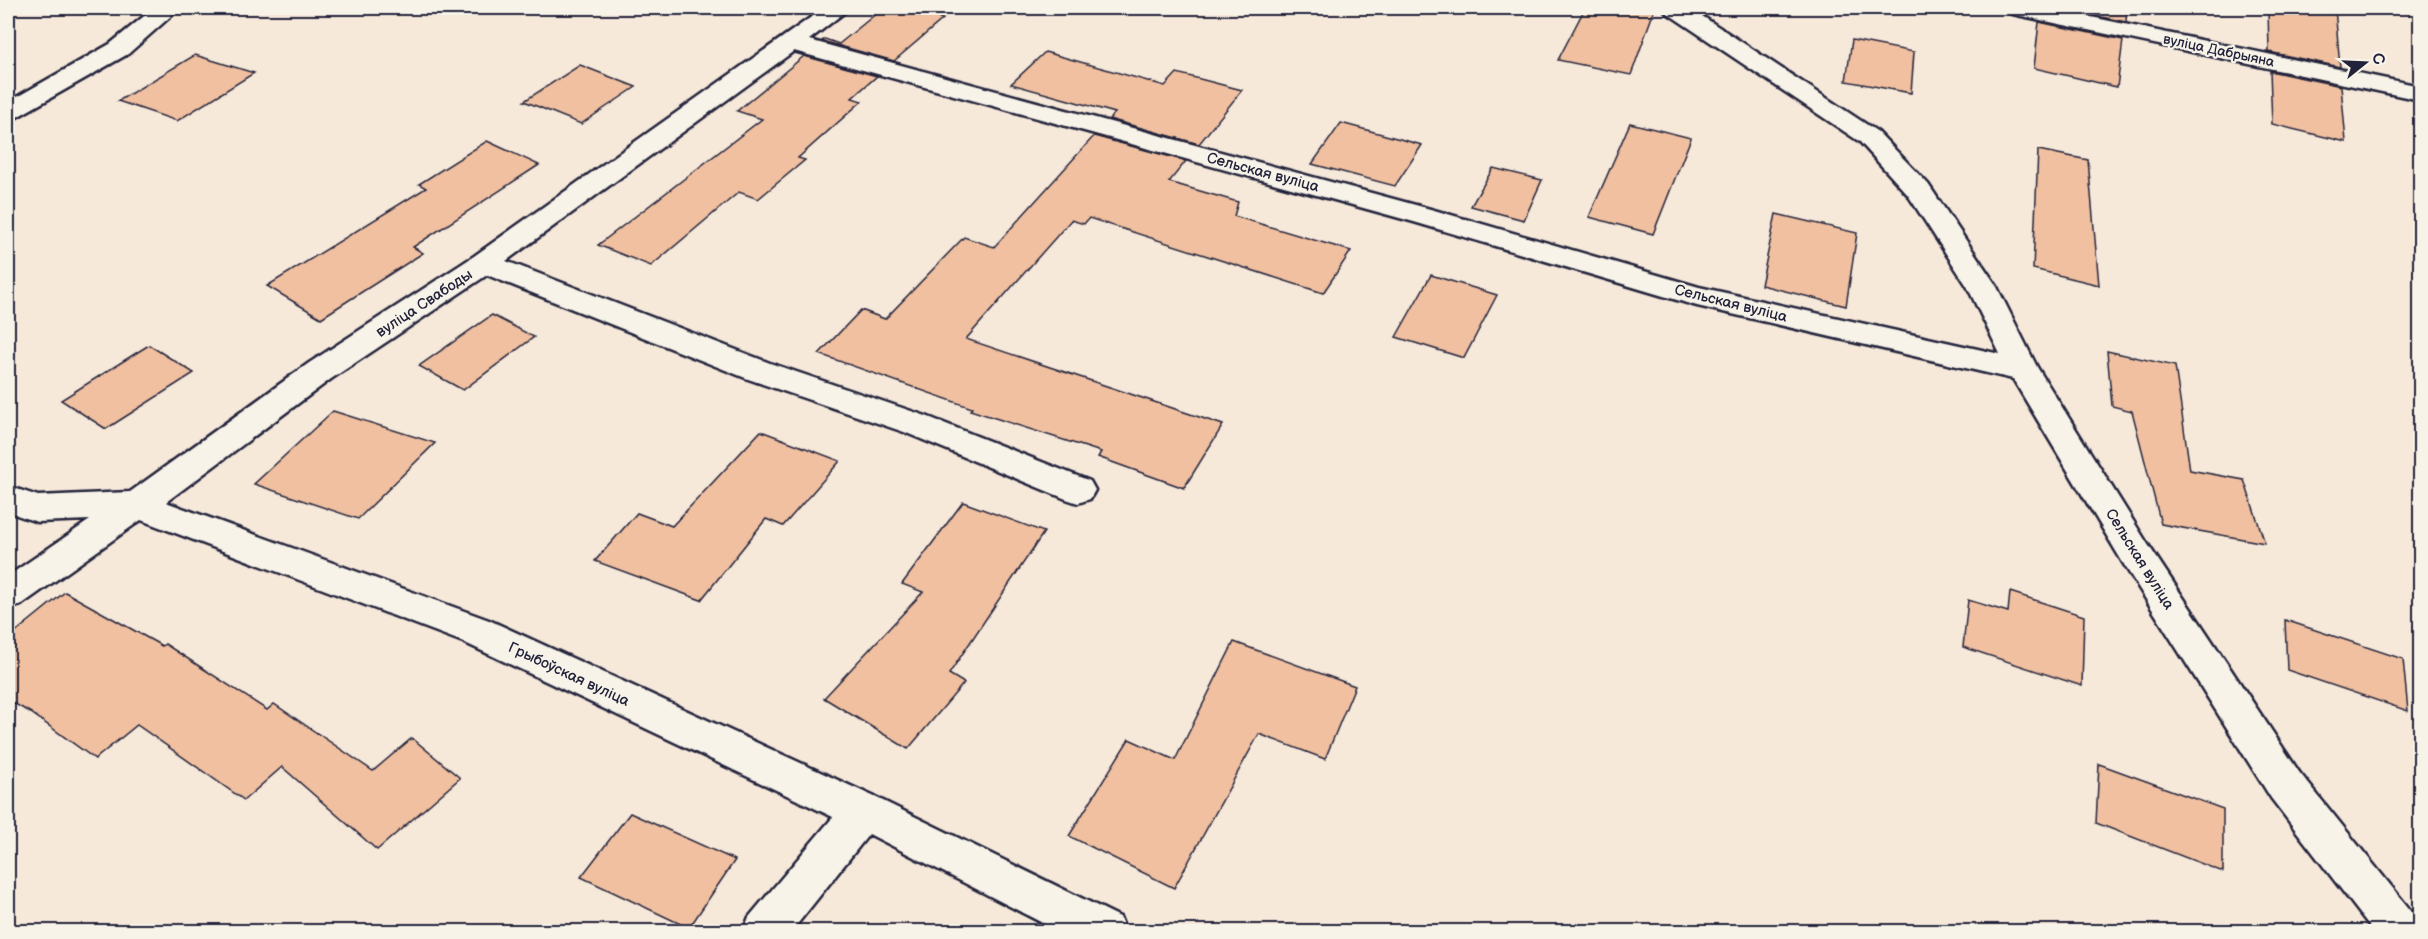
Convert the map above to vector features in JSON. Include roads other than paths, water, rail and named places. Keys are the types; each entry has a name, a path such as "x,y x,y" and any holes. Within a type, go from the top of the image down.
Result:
{"street":[{"path":"8,112 119,49 168,8"},
{"name":"вуліца Свабоды","path":"8,595 137,505 320,371 484,263 838,8"},
{"path":"1675,8 1869,137 1918,190 1982,285 2024,370"},
{"name":"вуліца Дабрыяна","path":"2017,8 2421,93"},
{"name":"Сельская вуліца","path":"789,42 1424,216 1696,296 2024,370 2135,553 2285,785 2401,932"},
{"path":"484,263 759,371 915,424 1078,490"},
{"name":"Грыбоўская вуліца","path":"8,499 38,509 137,505 476,631 863,811 1105,932"},
{"path":"764,932 863,811"}]}
